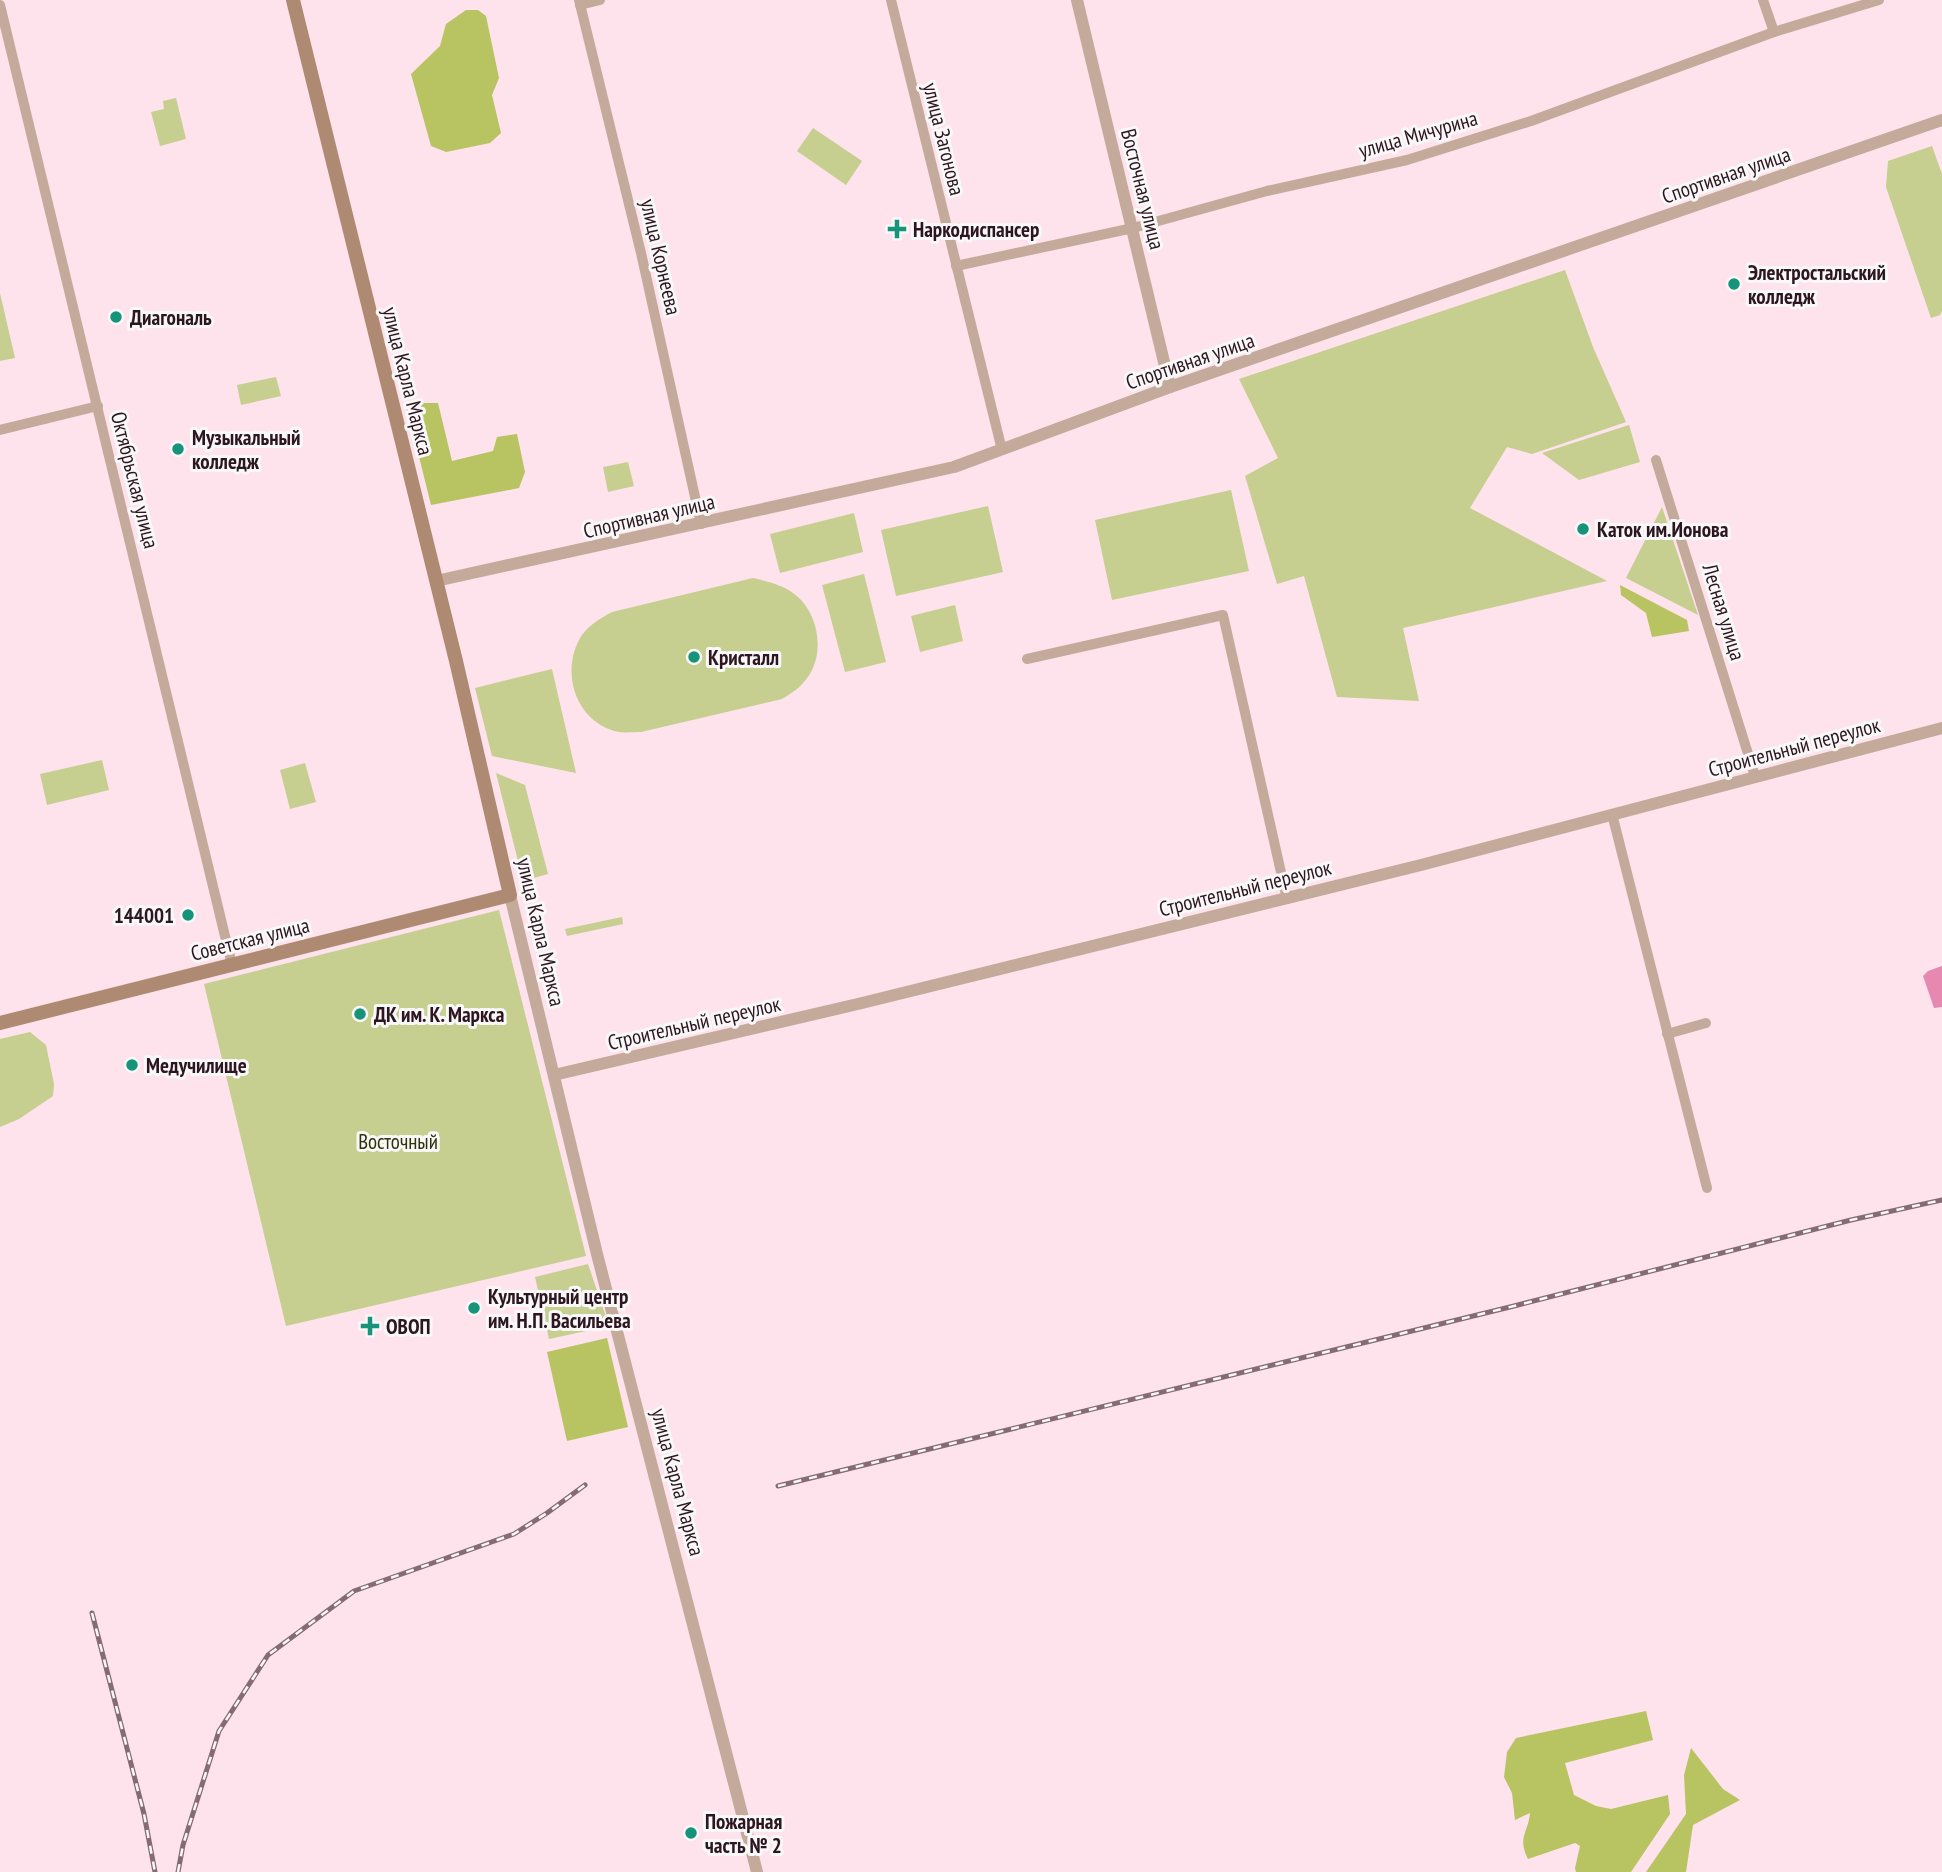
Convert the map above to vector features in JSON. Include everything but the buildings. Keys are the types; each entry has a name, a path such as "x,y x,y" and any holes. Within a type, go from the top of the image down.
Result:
{"main road":[{"name":"улица Карла Маркса","path":"293,0 510,895"},
{"name":"Советская улица","path":"0,1023 510,895"}],"street":[{"path":"579,3 600,0"},
{"name":"улица Загонова","path":"891,0 1002,450"},
{"name":"Восточная улица","path":"1077,0 1170,387"},
{"path":"1763,0 1774,33"},
{"name":"улица Мичурина","path":"956,267 1133,228 1267,191 1407,160 1531,121 1774,33 1876,1"},
{"name":"улица Корнеева","path":"579,3 641,253 701,524"},
{"name":"Октябрьская улица","path":"0,5 232,965"},
{"name":"Спортивная улица","path":"436,581 954,467 1170,387 1942,120"},
{"path":"0,430 97,405"},
{"name":"Лесная улица","path":"1656,460 1755,776"},
{"path":"1027,659 1223,615 1287,898"},
{"name":"Строительный переулок","path":"554,1075 862,1003 1287,898 1942,728"},
{"path":"1612,814 1707,1188"},
{"name":"улица Карла Маркса","path":"510,895 597,1254 757,1872"},
{"path":"1667,1034 1706,1023"}],"green space":[{"path":"466,10 478,10 486,16 499,78 492,95 501,133 490,143 446,152 431,146 411,74 440,46 446,24"},
{"path":"176,98 186,139 160,146 151,112 164,109 163,101"},
{"path":"813,128 862,161 846,185 797,151"},
{"path":"1932,146 1942,174 1942,311 1940,315 1931,318 1886,187 1888,161"},
{"path":"1565,270 1593,347 1626,422 1532,454 1507,447 1470,508 1607,581 1403,628 1419,701 1337,697 1304,576 1277,584 1245,476 1278,458 1239,379"},
{"path":"0,293 15,358 0,361"},
{"path":"276,377 281,396 241,405 237,385"},
{"path":"421,403 438,403 452,461 493,451 497,437 517,434 525,472 519,488 431,505 407,408"},
{"path":"1629,425 1640,462 1579,480 1542,453"},
{"path":"628,462 634,486 608,492 603,467"},
{"path":"1231,490 1249,571 1112,600 1095,520"},
{"path":"988,506 1003,572 896,596 881,530"},
{"path":"1662,507 1698,615 1626,578"},
{"path":"854,513 863,552 780,573 770,534"},
{"path":"864,574 886,662 845,672 822,585"},
{"name":"Кристалл","path":"753,578 793,593 805,605 815,625 818,647 813,669 793,692 782,699 641,732 619,732 604,727 582,707 575,693 572,664 575,649 588,628 612,612"},
{"path":"1620,585 1687,620 1689,631 1652,637 1646,613 1621,595"},
{"path":"955,605 963,641 920,652 911,616"},
{"path":"552,669 576,773 492,756 475,688"},
{"path":"102,760 109,790 47,805 40,774"},
{"path":"305,763 316,802 290,809 280,770"},
{"path":"496,773 525,785 548,874 523,881"},
{"name":"Восточный","path":"499,910 586,1256 286,1326 204,984"},
{"path":"622,917 623,924 567,936 565,929"},
{"path":"30,1032 46,1045 54,1084 53,1096 19,1119 0,1127 0,1039"},
{"path":"588,1264 609,1326 549,1339 535,1277"},
{"path":"607,1338 628,1427 567,1441 547,1352"},
{"path":"1646,1711 1653,1740 1565,1763 1574,1795 1596,1806 1611,1809 1668,1795 1670,1814 1631,1872 1576,1872 1580,1846 1575,1843 1528,1859 1523,1840 1530,1813 1515,1820 1512,1793 1504,1777 1507,1752 1516,1738"},
{"path":"1691,1748 1723,1789 1740,1800 1693,1825 1686,1872 1646,1872 1686,1814 1684,1775"}],"shaded area":[{"path":"1942,966 1942,1007 1934,1008 1923,976"}],"railway":[{"path":"778,1486 1514,1306 1851,1220 1942,1200"},
{"path":"178,1872 183,1845 219,1731 268,1655 354,1591 514,1534 585,1485"},
{"path":"92,1613 144,1814 155,1872"}],"place":[{"name":"Наркодиспансер","path":"897,229"},
{"name":"Электростальский колледж","path":"1734,284"},
{"name":"Диагональ","path":"116,317"},
{"name":"Музыкальный колледж","path":"178,449"},
{"name":"Каток им.Ионова","path":"1583,529"},
{"name":"Кристалл","path":"694,657"},
{"name":"144001","path":"188,915"},
{"name":"ДК им. К. Маркса","path":"360,1014"},
{"name":"Медучилище","path":"132,1065"},
{"name":"Культурный центр им. Н.П. Васильева","path":"474,1308"},
{"name":"ОВОП","path":"370,1326"},
{"name":"Пожарная часть № 2","path":"691,1833"}]}
